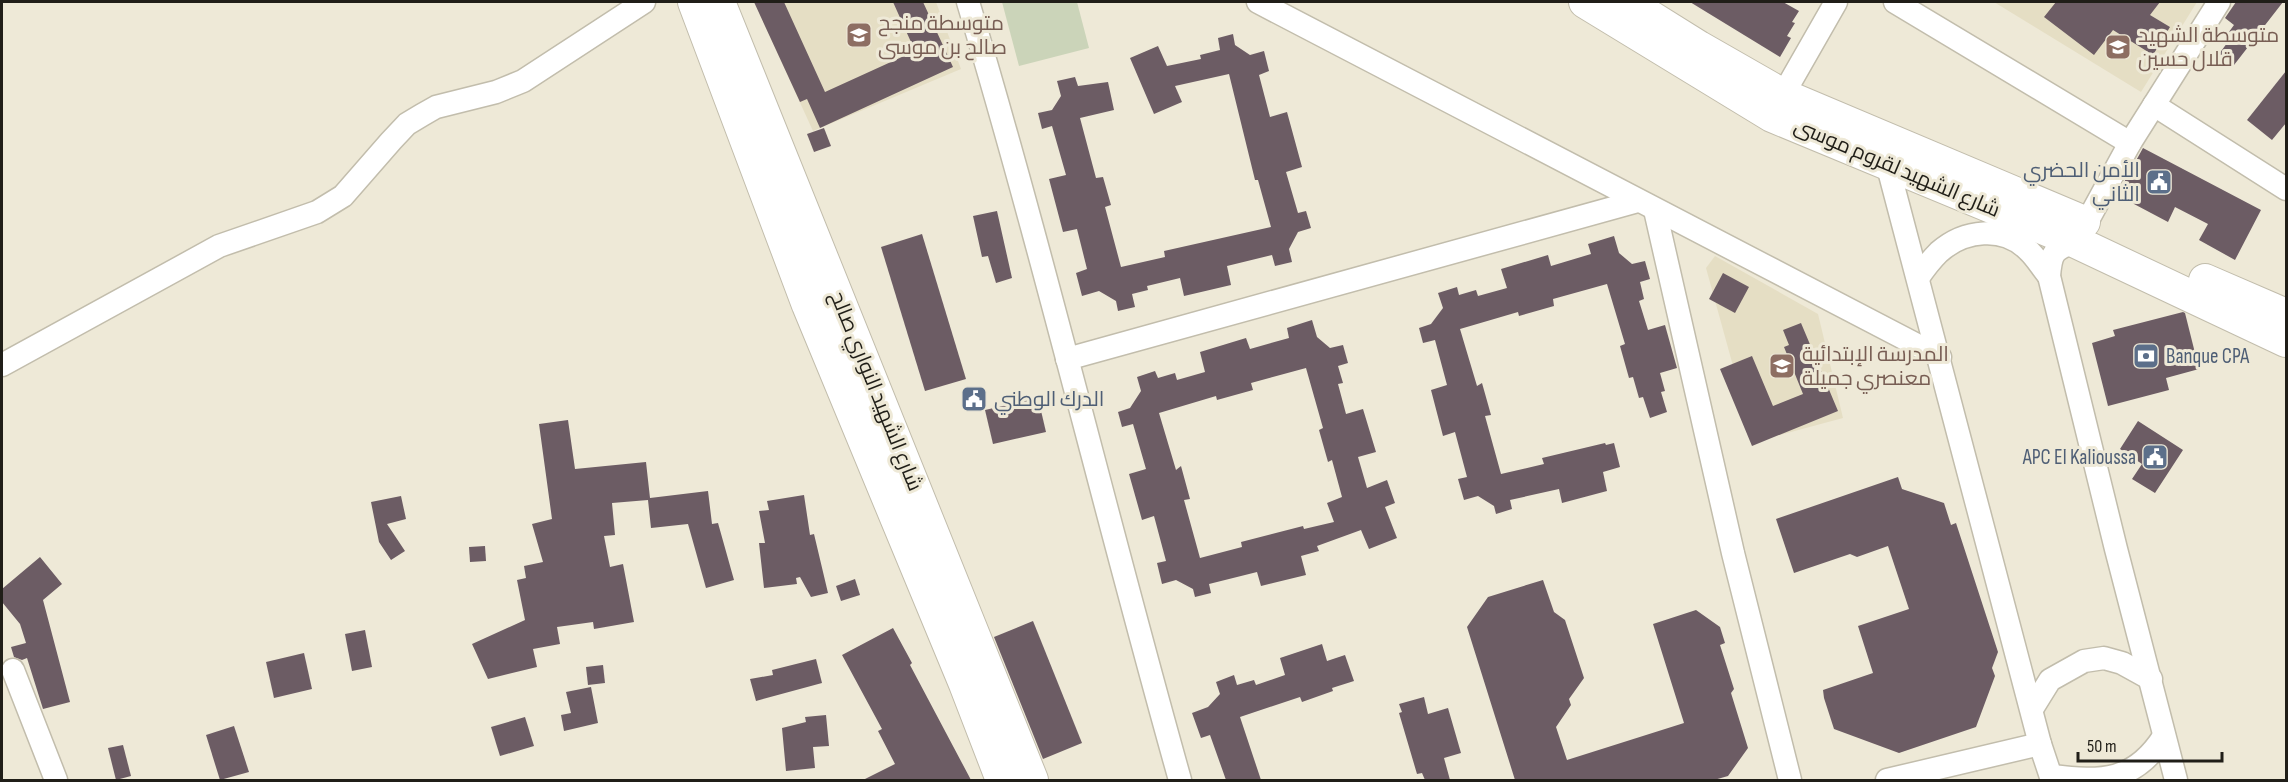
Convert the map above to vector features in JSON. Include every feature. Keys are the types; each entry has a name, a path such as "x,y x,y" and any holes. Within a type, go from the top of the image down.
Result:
{"street":[{"path":"2,365 219,246 332,205 358,180 391,141 414,120 436,107 496,92 523,81 644,2"},
{"name":"شارع الشهيد النواري صالح","path":"694,2 808,304 965,684 1002,780"},
{"name":"شارع الشهيد النواري صالح","path":"719,2 1032,780"},
{"path":"968,2 1014,155 1140,638 1180,780"},
{"path":"1258,2 1940,357"},
{"name":"شارع الشهيد لقروم موسى","path":"1585,2 1887,164 2081,233"},
{"name":"شارع الشهيد لقروم موسى","path":"1627,2 1699,47 1778,106 2281,320"},
{"path":"1778,106 1836,2"},
{"path":"1895,2 2130,143"},
{"path":"2176,780 2049,276 2050,258 2059,247 2081,233 2130,143 2219,2"},
{"path":"2154,105 2286,189"},
{"path":"1887,164 1940,357 2040,744 2051,778 2112,779 2129,773 2155,750 2164,736"},
{"path":"1067,358 1647,206"},
{"path":"1647,206 1790,780"},
{"path":"1918,278 1938,253 1961,238 1983,233 2012,238 2081,233"},
{"path":"2012,238 2028,249 2049,276"},
{"path":"2032,709 2049,680 2084,661 2104,658 2122,663 2151,679"},
{"path":"13,670 56,780"},
{"path":"1887,780 2040,744"}],"shaded area":[{"name":"متوسطة منجح صالح بن موسى","path":"754,2 936,2 961,69 813,131"},
{"name":"متوسطة الشهيد قلال حسين","path":"1994,2 2197,2 2141,92"},
{"name":"المدرسة الإبتدائية معنصري جميلة","path":"1715,256 1818,314 1843,418 1754,442 1706,268"}],"green space":[{"path":"1002,2 1077,2 1089,48 1019,66"}],"building":[{"path":"754,2 784,2 825,92 915,51 893,2 923,2 953,67 820,128 807,99 800,102"},
{"path":"1690,2 1783,2 1799,11 1787,36 1791,38 1780,57"},
{"path":"2056,2 2160,2 2150,15 2170,27 2153,55 2113,30 2094,55 2044,17"},
{"path":"2236,2 2283,2 2234,65 2219,54 2230,39 2226,36 2234,25 2225,18"},
{"path":"1233,34 1235,45 1250,55 1264,51 1269,71 1259,75 1270,117 1287,112 1302,167 1286,172 1298,213 1306,211 1311,228 1298,232 1289,249 1292,262 1275,266 1272,255 1227,266 1231,285 1184,296 1180,278 1147,286 1148,290 1132,294 1135,307 1118,311 1116,301 1099,291 1082,296 1076,273 1087,269 1077,229 1063,232 1049,179 1066,175 1052,126 1042,129 1038,113 1052,110 1061,96 1057,81 1075,77 1078,86 1108,82 1114,110 1080,118 1096,178 1103,177 1111,205 1105,207 1121,267 1165,257 1164,251 1271,227 1258,180 1255,180 1229,74 1175,86 1182,102 1154,114 1130,58 1158,46 1167,66 1201,59 1200,55 1220,50 1218,38"},
{"path":"2286,71 2286,123 2272,140 2247,120"},
{"path":"824,128 831,146 814,152 807,134"},
{"path":"2143,148 2261,210 2235,260 2199,240 2208,224 2175,207 2168,222 2117,195"},
{"path":"997,211 1012,278 996,283 988,256 982,257 973,216"},
{"path":"922,234 966,379 925,391 881,247"},
{"path":"1614,236 1619,253 1632,264 1645,261 1650,279 1640,282 1644,299 1639,301 1648,330 1665,325 1677,368 1660,373 1665,391 1661,392 1667,412 1650,418 1643,397 1639,398 1633,377 1629,378 1620,346 1625,344 1607,284 1553,299 1554,306 1519,316 1518,312 1460,329 1477,386 1482,383 1491,415 1485,416 1501,474 1544,464 1542,458 1605,443 1606,445 1614,443 1620,467 1603,472 1607,491 1562,503 1559,489 1510,500 1512,509 1496,514 1494,506 1478,496 1464,500 1458,479 1467,477 1455,432 1443,436 1431,390 1447,385 1435,340 1423,343 1419,328 1431,324 1443,308 1438,293 1457,287 1459,295 1476,290 1478,296 1507,288 1501,269 1548,255 1551,266 1591,254 1588,244"},
{"path":"1723,273 1749,287 1735,313 1709,299"},
{"name":"Banque CPA","path":"2183,312 2199,369 2166,378 2169,390 2108,406 2092,343 2115,336 2113,330"},
{"path":"1312,320 1317,337 1330,348 1343,345 1348,363 1338,366 1343,383 1338,384 1346,414 1363,409 1376,452 1358,457 1367,488 1387,480 1395,503 1385,507 1397,538 1369,549 1361,530 1317,546 1319,551 1301,556 1306,575 1261,586 1257,572 1209,584 1211,593 1195,597 1193,589 1176,580 1162,584 1157,563 1166,561 1154,516 1142,520 1129,474 1146,469 1133,424 1122,427 1118,412 1130,408 1141,391 1137,377 1155,371 1158,378 1175,373 1177,380 1205,372 1200,352 1246,338 1250,349 1289,338 1287,328","holes":["1306,368 1323,428 1319,430 1328,462 1332,460 1342,497 1327,503 1334,522 1304,529 1303,526 1241,542 1242,547 1200,558 1184,500 1190,499 1181,466 1176,470 1159,413 1216,396 1217,400 1253,390 1251,383"]},
{"path":"1801,323 1838,411 1752,446 1720,369 1752,356 1773,406 1803,394 1784,347 1789,345 1783,330"},
{"path":"1038,398 1046,432 993,444 985,410"},
{"path":"568,420 575,469 646,462 650,498 708,491 712,524 718,523 734,580 706,588 688,524 651,528 648,500 612,503 615,535 604,536 610,567 623,564 634,622 594,629 593,622 557,627 560,644 533,649 537,667 488,679 472,644 525,620 517,580 526,578 524,566 543,562 532,524 552,519 539,424"},
{"name":"APC El Kalioussa","path":"2138,421 2183,450 2155,493 2132,479 2142,464 2120,449"},
{"path":"1898,477 1902,489 1944,503 1951,525 1956,523 1998,652 1992,668 1995,676 1976,727 1899,753 1834,729 1823,690 1873,673 1858,626 1909,609 1888,546 1857,557 1850,554 1794,573 1776,519"},
{"path":"804,495 810,535 814,534 828,593 811,597 800,577 796,578 797,584 764,588 759,543 765,543 759,511 769,510 767,501"},
{"path":"401,496 406,519 387,524 405,551 391,560 379,542 371,502"},
{"path":"485,546 486,561 470,562 469,547"},
{"path":"40,557 62,584 43,600 70,702 43,709 27,658 22,660 14,657 11,647 26,643 20,624 2,602 2,589"},
{"path":"855,579 860,595 841,601 836,586"},
{"path":"1543,580 1554,612 1565,620 1584,678 1569,699 1571,705 1556,727 1567,760 1684,723 1653,624 1696,610 1720,627 1725,643 1720,645 1734,689 1731,693 1748,748 1728,776 1714,780 1515,780 1467,627 1488,597"},
{"path":"1033,621 1082,743 1043,759 994,637"},
{"path":"893,628 971,780 863,780 895,764 878,731 882,729 842,655"},
{"path":"365,630 372,667 352,671 345,634"},
{"path":"1322,644 1327,661 1345,655 1354,681 1302,702 1300,697 1240,717 1261,780 1226,780 1210,735 1201,738 1192,713 1208,707 1220,694 1216,682 1234,675 1237,685 1254,680 1256,685 1285,675 1280,658"},
{"path":"304,653 312,689 274,698 266,662"},
{"path":"816,659 822,683 756,701 750,679 773,675 772,670"},
{"path":"603,665 605,683 588,685 586,667"},
{"path":"591,687 598,723 564,731 561,715 571,713 566,692"},
{"path":"1424,697 1428,714 1448,708 1461,753 1444,758 1450,780 1425,780 1422,773 1417,774 1399,713 1402,712 1399,704"},
{"path":"826,715 829,746 813,747 815,768 786,771 782,728 806,722 805,717"},
{"path":"525,717 534,746 500,756 491,727"},
{"path":"234,726 249,772 220,780 206,735"},
{"path":"123,745 131,776 116,780 108,748"}],"place":[{"name":"متوسطة منجح صالح بن موسى","path":"859,35"},
{"name":"متوسطة الشهيد قلال حسين","path":"2118,47"},
{"name":"الأمن الحضري الثاني","path":"2159,182"},
{"name":"Banque CPA","path":"2146,356"},
{"name":"المدرسة الإبتدائية معنصري جميلة","path":"1782,366"},
{"name":"الدرك الوطني","path":"974,399"},
{"name":"APC El Kalioussa","path":"2155,457"}]}
